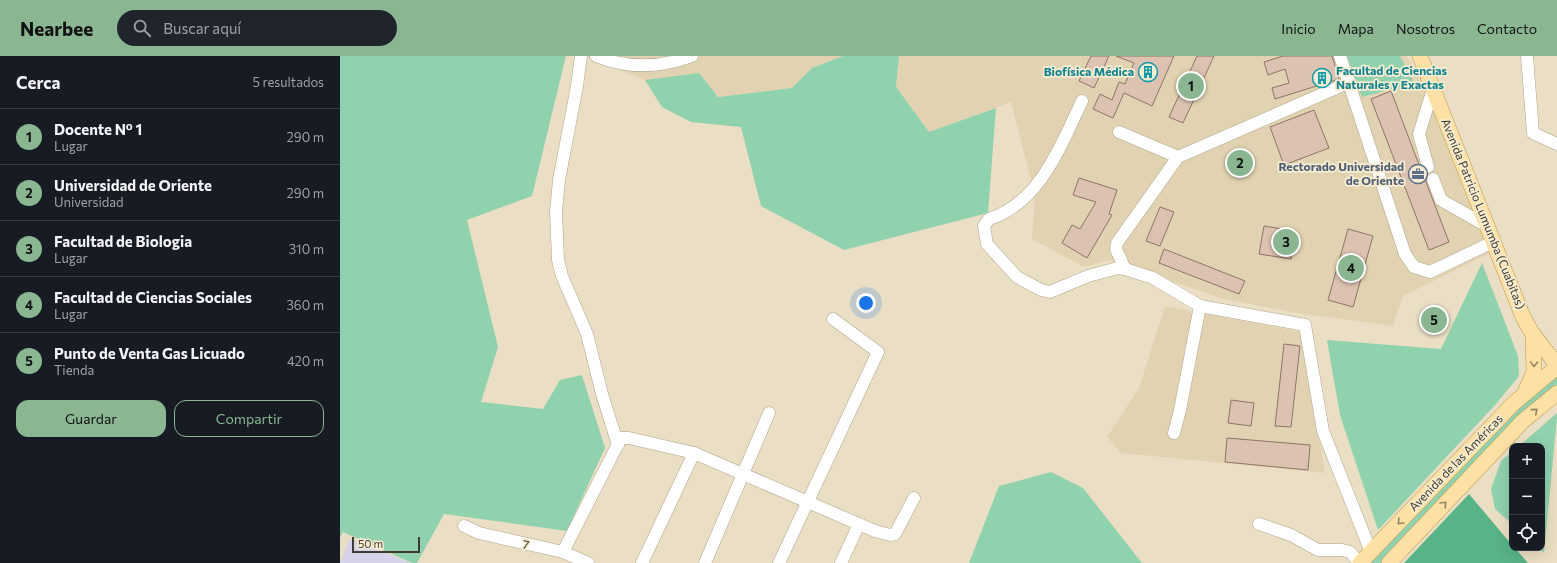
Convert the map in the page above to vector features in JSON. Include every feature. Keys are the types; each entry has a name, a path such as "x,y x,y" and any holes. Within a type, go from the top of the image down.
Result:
{"main road":[{"name":"Avenida Patricio Lumumba (Cuabitas)","path":"1420,56 1523,317 1532,333 1557,366"},
{"path":"1525,393 1534,372 1532,333"},
{"name":"Avenida de las Américas","path":"1360,563 1525,393 1557,366"},
{"name":"Avenida de las Américas","path":"1389,563 1523,421 1557,393"}],"street":[{"path":"581,56 578,86 559,180 556,211 558,260 562,276 587,334 602,394 610,415 618,445"},
{"path":"596,56 637,66 656,66 676,62 692,56"},
{"path":"1340,56 1350,82 1405,254 1414,267 1430,272 1493,242"},
{"path":"1527,56 1533,133 1557,144"},
{"path":"1125,269 1116,248 1117,243 1178,157 1350,82"},
{"path":"1433,89 1419,134 1430,173 1441,200 1487,226"},
{"path":"1082,101 1056,154 1037,186 1020,202 1000,215 989,218 984,226 986,244 1017,277 1031,286 1046,291 1058,290 1088,276 1118,268 1153,278 1187,300 1200,306 1305,325 1323,431 1371,552"},
{"path":"1119,132 1178,157"},
{"path":"1174,434 1200,306"},
{"path":"779,563 878,352 833,319"},
{"path":"705,563 769,413"},
{"path":"563,552 622,438 629,438 694,453 859,524 890,535 895,534 914,498"},
{"path":"642,563 694,453"},
{"path":"841,563 859,524"},
{"path":"1259,524 1291,535 1318,550 1342,550 1350,552 1360,563"},
{"name":"7","path":"464,526 479,534 563,552 588,563"}],"shaded area":[{"path":"585,56 843,56 812,68 792,88 718,97 699,73 645,80"},
{"path":"899,56 1406,56 1416,69 1490,253 1403,296 1393,326 1297,313 1224,299 1109,260 1084,267 1032,239 1035,195 1011,102 929,132 896,87"},
{"path":"1165,306 1301,332 1325,473 1121,453 1107,437 1139,388"},
{"path":"350,539 411,563 340,563"}],"green space":[{"path":"340,56 566,56 532,196 467,220 498,347 481,402 543,409 560,380 582,375 605,448 567,531 444,514 417,563 412,563 343,532 340,537"},
{"path":"843,56 899,56 896,87 929,132 996,108 988,213 844,250 761,206 741,127 691,122 662,107 645,80 699,73 718,97 792,88 812,68"},
{"path":"1347,56 1400,56 1414,83 1362,97"},
{"path":"1482,263 1518,356 1519,376 1495,405 1378,530 1340,415 1327,340 1441,349"},
{"path":"1557,374 1557,384 1519,416 1381,563 1368,563 1514,410"},
{"path":"1557,413 1545,543 1545,443 1522,443"},
{"path":"1509,454 1509,521 1495,509 1491,489 1501,461"},
{"path":"1051,472 1083,488 1142,563 969,563 999,486"},
{"path":"1469,494 1509,541 1509,551 1518,551 1528,563 1404,563"}],"building":[{"path":"1091,56 1109,56 1094,88 1079,81"},
{"name":"Biofísica Médica","path":"1116,56 1174,56 1152,106 1124,93 1113,118 1093,109 1100,94 1112,100 1119,82 1125,84 1134,63"},
{"path":"1197,56 1214,56 1183,123 1169,117"},
{"name":"Facultad de Ciencias Naturales y Exactas","path":"1283,56 1332,56 1339,79 1275,99 1272,88 1289,83 1285,69 1268,75 1264,62"},
{"name":"Rectorado Universidad de Oriente","path":"1391,91 1421,170 1427,174 1426,182 1449,242 1429,250 1371,99"},
{"path":"1314,110 1329,148 1284,165 1270,127"},
{"path":"1079,178 1117,190 1109,214 1112,215 1087,258 1062,243 1072,225 1080,229 1096,202 1073,195"},
{"path":"1160,207 1174,212 1160,246 1146,241"},
{"path":"1264,226 1296,231 1291,259 1259,254"},
{"path":"1348,229 1373,236 1353,307 1328,300"},
{"path":"1164,249 1245,281 1239,294 1159,263"},
{"path":"1438,308 1446,326 1430,332 1423,315"},
{"path":"1284,344 1300,346 1291,427 1275,426"},
{"path":"1231,400 1254,403 1251,426 1228,423"},
{"path":"1227,438 1310,445 1308,470 1225,462"}],"place":[{"name":"Biofísica Médica","path":"1148,72"},
{"name":"Facultad de Ciencias Naturales y Exactas","path":"1322,78"},
{"name":"Docente Nº 1","path":"1191,86"},
{"name":"Universidad de Oriente","path":"1240,163"},
{"name":"Rectorado Universidad de Oriente","path":"1418,174"},
{"name":"Facultad de Biologia","path":"1286,242"},
{"name":"Facultad de Ciencias Sociales","path":"1351,268"},
{"name":"Punto de Venta Gas Licuado","path":"1434,320"}]}
